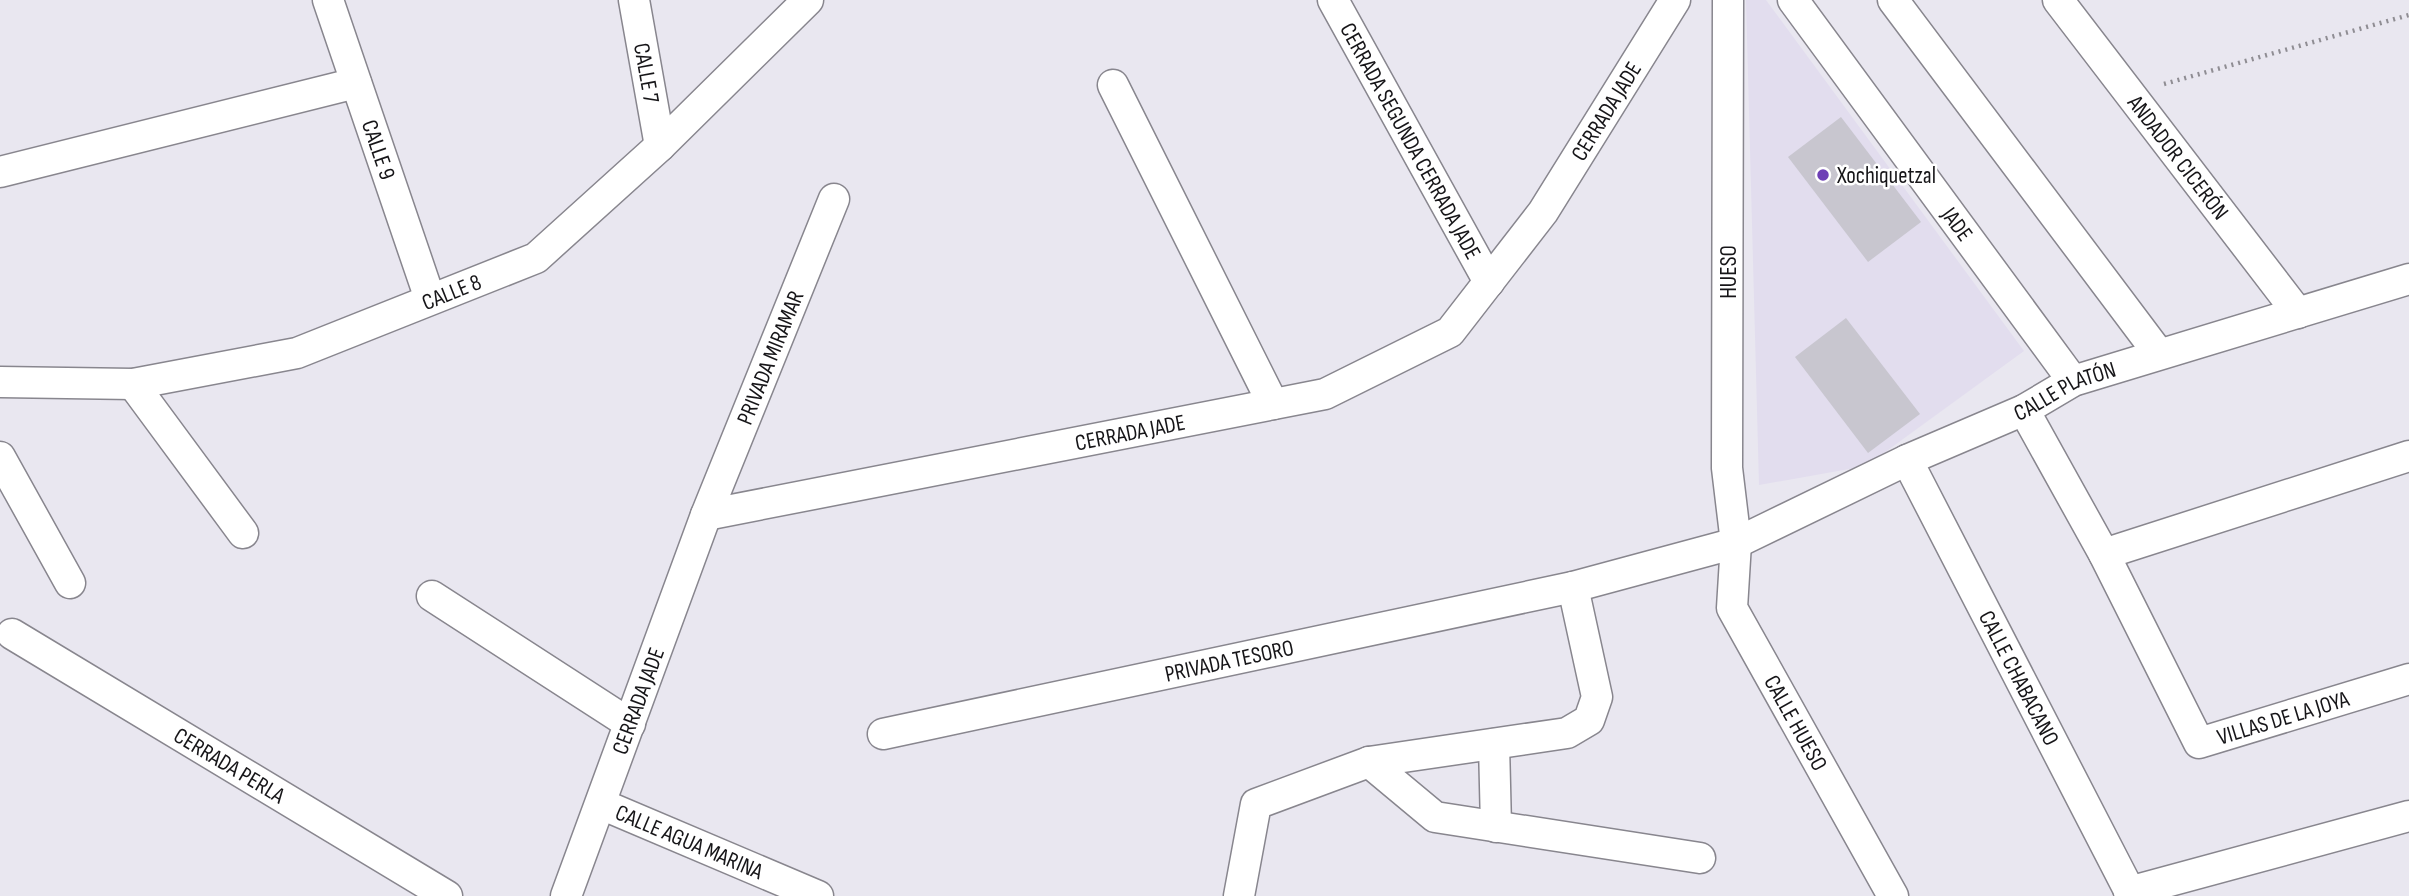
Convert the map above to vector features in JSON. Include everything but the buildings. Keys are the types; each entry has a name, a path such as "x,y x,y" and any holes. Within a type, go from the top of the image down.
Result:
{"street":[{"name":"CALLE 9","path":"328,0 430,299"},
{"name":"CALLE 7","path":"634,0 660,146"},
{"name":"CALLE 8","path":"0,382 132,384 298,354 536,258 660,146 807,0"},
{"name":"CERRADA SEGUNDA CERRADA JADE","path":"1334,0 1489,282"},
{"name":"CERRADA JADE","path":"566,896 706,514 1325,394 1450,332 1543,212 1675,0"},
{"name":"HUESO","path":"1728,0 1727,468 1735,543"},
{"name":"JADE","path":"1793,0 2073,381"},
{"path":"1894,0 2159,354"},
{"name":"ANDADOR CICERÓN","path":"2058,0 2298,313"},
{"path":"0,172 356,83"},
{"path":"1113,85 1273,404"},
{"name":"PRIVADA MIRAMAR","path":"706,514 834,199"},
{"name":"CALLE PLATÓN","path":"1735,543 1907,460 2024,410 2073,381 2409,279"},
{"path":"132,384 243,533"},
{"name":"VILLAS DE LA JOYA","path":"2024,410 2104,554 2199,743 2409,679"},
{"path":"2104,554 2409,456"},
{"path":"0,457 70,583"},
{"name":"CALLE CHABACANO","path":"1907,460 2130,894"},
{"name":"PRIVADA TESORO","path":"883,734 1573,587 1735,543"},
{"name":"CALLE HUESO","path":"1735,543 1732,608 1893,896"},
{"path":"1238,896 1256,804 1368,762 1567,733 1589,720 1597,697 1573,587"},
{"path":"432,596 630,724"},
{"name":"CERRADA PERLA","path":"12,634 447,896"},
{"path":"1494,744 1496,827"},
{"path":"1368,762 1435,817 1700,858"},
{"name":"CALLE AGUA MARINA","path":"601,804 818,896"},
{"path":"2130,894 2409,816"}],"path":[{"path":"2130,94 2409,15"}],"shaded area":[{"name":"Xochiquetzal","path":"1746,0 1766,0 2024,351 1866,466 1759,485"}],"place":[{"name":"Xochiquetzal","path":"1823,175"}]}
